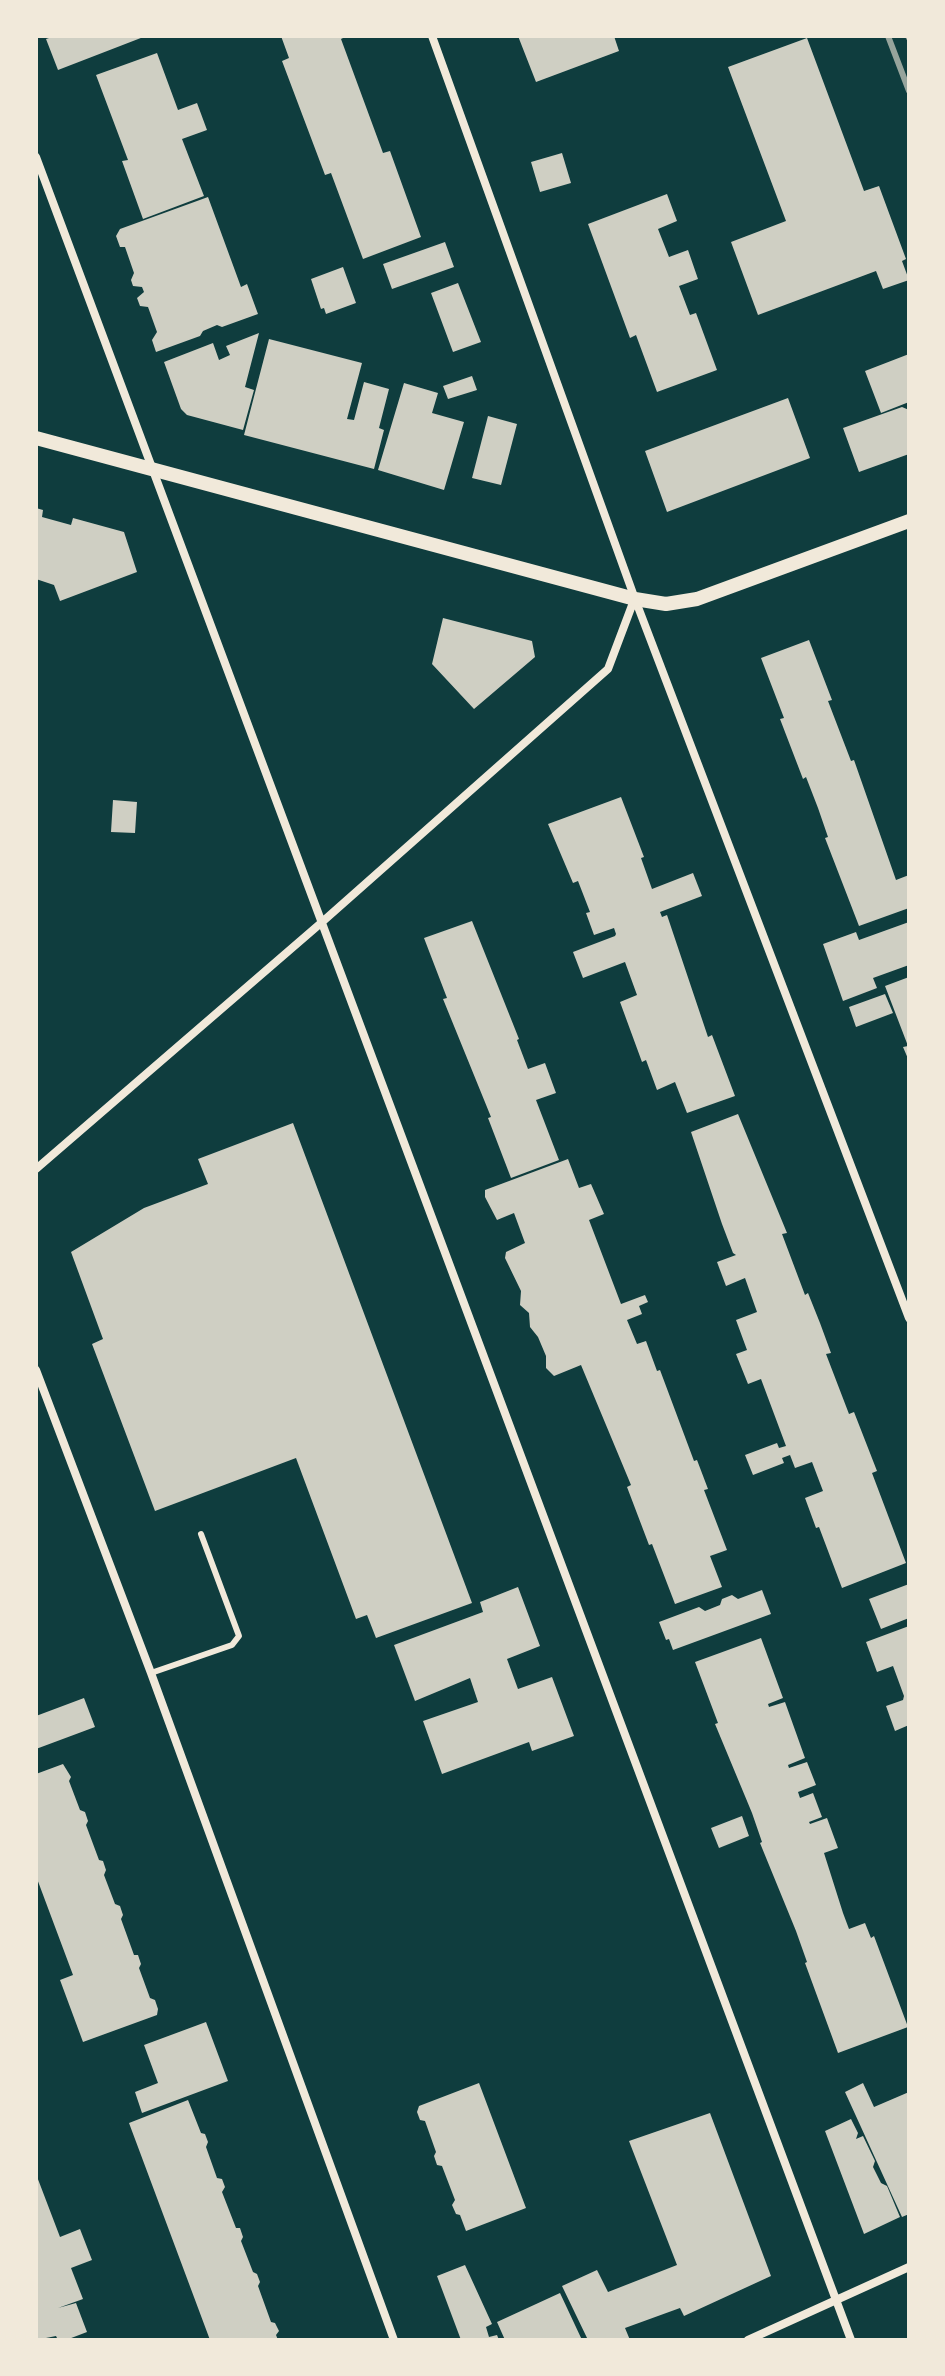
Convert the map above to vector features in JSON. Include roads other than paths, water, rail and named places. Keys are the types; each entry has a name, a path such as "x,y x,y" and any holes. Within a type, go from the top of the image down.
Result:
{"street":[{"path":"432,36 635,599 909,1318"},
{"path":"36,157 851,2340"},
{"path":"36,438 635,599 666,604 697,599 909,521"},
{"path":"36,1169 608,669 635,599"},
{"path":"36,1370 151,1673 394,2340"},
{"path":"748,2340 909,2267"}],"lane":[{"path":"151,1673 232,1645 239,1636 201,1534"}],"railway":[{"path":"888,36 909,91"}]}
